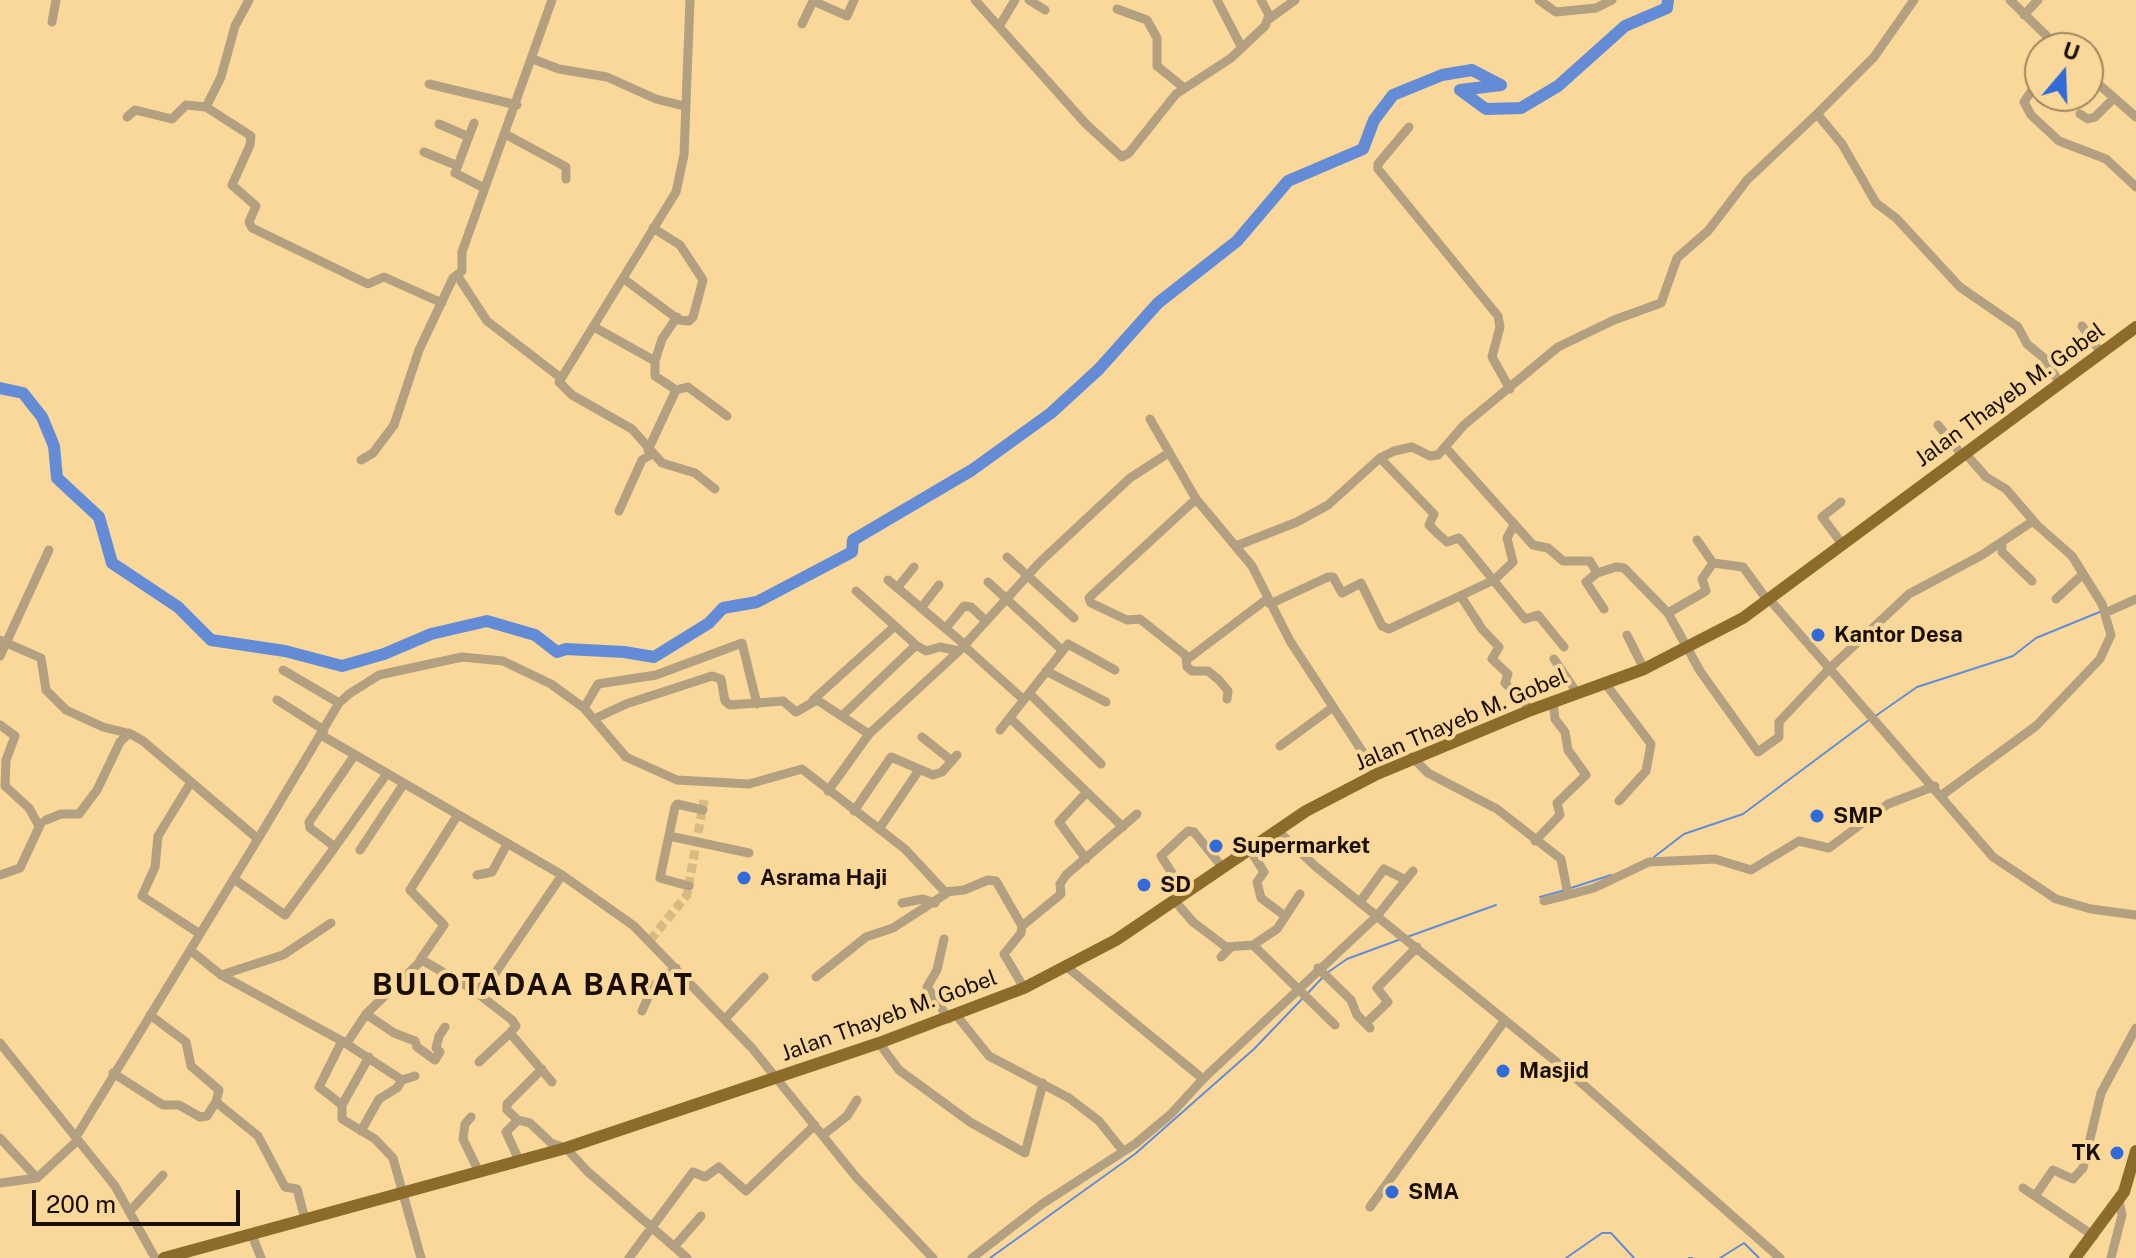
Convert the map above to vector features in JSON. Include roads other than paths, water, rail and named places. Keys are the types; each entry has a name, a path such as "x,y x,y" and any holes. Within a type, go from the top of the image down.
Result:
{"main road":[{"name":"Jalan Thayeb M. Gobel","path":"164,1258 566,1148 879,1043 1024,988 1067,967 1306,811 1377,774 1531,710 1644,669 1743,618 2136,327"},
{"path":"2075,1258 2126,1196 2136,1154"}],"street":[{"path":"52,22 56,0"},
{"path":"206,107 221,77 235,26 249,0"},
{"path":"361,460 373,453 394,425 419,350 457,275 462,271 462,252 484,188 507,135 552,0"},
{"path":"690,0 684,155 673,200 561,378 561,385 572,395 632,429 662,463 695,473 715,489"},
{"path":"802,24 813,1 847,16 854,0"},
{"path":"975,0 1120,157 1129,153 1183,87 1214,70 1242,48 1269,19 1295,0"},
{"path":"1000,25 1015,0"},
{"path":"1029,0 1045,10"},
{"path":"1217,0 1242,48"},
{"path":"1261,0 1269,19"},
{"path":"1539,0 1556,12 1596,8 1612,0"},
{"path":"1236,546 1297,522 1328,505 1380,458 1407,447 1432,457 1446,448 1464,425 1558,347 1604,324 1661,303 1674,262 1708,231 1747,180 1868,64 1914,0"},
{"path":"2010,0 2042,32"},
{"path":"2024,15 2038,0"},
{"path":"1117,9 1147,20 1157,38 1157,66 1183,87"},
{"path":"533,59 559,69 607,77 656,99 684,106"},
{"path":"429,84 517,105"},
{"path":"2104,89 2136,117"},
{"path":"2080,114 2088,119 2095,117 2114,98"},
{"path":"127,117 133,110 172,119 186,105 206,107 251,136 232,185 256,206 249,222 252,228 368,284 384,277 442,303"},
{"path":"2028,112 2059,141 2106,159 2136,187"},
{"path":"1817,114 1842,144 1876,203 1896,218 1960,287 2018,327 2027,344 2044,358 2059,382"},
{"path":"474,123 455,173 484,188"},
{"path":"439,124 469,137"},
{"path":"1409,127 1378,164 1378,169 1498,316 1500,327 1491,354 1510,389"},
{"path":"507,135 566,167 566,179"},
{"path":"424,152 458,166"},
{"path":"624,279 677,317 685,321 693,317 704,281 680,245 653,228"},
{"path":"457,275 487,321 561,378"},
{"path":"677,317 662,339 655,361 655,376 676,390 688,387 727,416"},
{"path":"2082,326 2101,353"},
{"path":"594,327 655,361"},
{"path":"619,511 642,460 650,452 676,390"},
{"path":"1150,419 1167,454 1196,499 1253,569 1269,602 1377,774"},
{"path":"1938,425 1986,477 2006,489 2033,521 2072,556 2104,609 2111,635 2100,659 2036,726 1942,795"},
{"path":"1446,448 1533,545 1548,548 1563,561 1587,560 1597,573"},
{"path":"828,791 869,734 962,647 1028,576 1130,478 1167,454"},
{"path":"1380,458 1434,514 1431,526 1447,542 1459,538 1525,619 1538,615 1564,647"},
{"path":"1196,499 1089,598 1102,611 1131,621 1140,619 1186,657 1187,667 1192,671 1208,671 1219,680 1228,691 1227,699"},
{"path":"1841,502 1822,517 1843,545"},
{"path":"1604,609 1586,582 1597,573 1616,567 1624,568 1668,613 1714,692 1758,752 1779,737 1779,722 1829,669 1909,594 2033,521"},
{"path":"1186,657 1269,602 1328,577 1333,577 1342,593 1361,583 1382,626 1389,629 1462,598 1494,580 1513,562 1507,538 1514,525"},
{"path":"1697,540 1713,563 1743,567 1829,669 1935,786 1974,839 2037,890 2069,904 2136,915"},
{"path":"2002,542 2002,552 2032,581"},
{"path":"0,656 3,642 49,550"},
{"path":"1007,557 1074,618"},
{"path":"1668,613 1706,591 1702,579 1713,563"},
{"path":"897,588 914,567"},
{"path":"2056,599 2083,574"},
{"path":"888,580 946,628 962,647 1026,696 1101,764"},
{"path":"988,582 1062,650"},
{"path":"921,608 939,585"},
{"path":"856,591 926,651 940,647 962,647"},
{"path":"1462,598 1482,629 1499,647 1492,659 1508,674 1505,683 1531,710"},
{"path":"2104,609 2136,599"},
{"path":"946,628 964,606 971,607 985,620"},
{"path":"594,719 626,704 709,676 721,679 728,704 786,702 796,712 895,626"},
{"path":"1627,635 1644,669"},
{"path":"3,642 41,658 46,690 66,710 107,729 129,733 152,748 258,839"},
{"path":"584,708 598,684 656,675 746,642 757,704"},
{"path":"1000,730 1068,644 1115,670"},
{"path":"843,715 916,645"},
{"path":"0,1183 37,1178 77,1139 113,1073 339,703 379,675 432,662 475,657 503,661 532,674 584,708 626,757 677,780 749,784 801,768 905,849 947,893"},
{"path":"1554,659 1577,693"},
{"path":"283,670 339,703"},
{"path":"1046,671 1106,702"},
{"path":"1605,683 1651,744 1646,771 1619,801"},
{"path":"277,700 354,756 562,875 634,926 725,1019 778,1078 856,1177 933,1258"},
{"path":"813,700 821,701 869,734"},
{"path":"1535,841 1560,815 1557,803 1586,775 1568,750 1565,732 1555,719 1553,702"},
{"path":"1280,746 1333,707"},
{"path":"1010,718 1085,794 1123,827"},
{"path":"0,725 15,736 6,760 5,786 42,822"},
{"path":"0,875 20,868 42,822 61,814 81,812 97,790 120,742 129,733"},
{"path":"854,811 891,757 936,775 954,758 922,737"},
{"path":"335,847 310,828 309,822 354,756"},
{"path":"1412,757 1428,773 1497,809 1561,859 1566,890"},
{"path":"879,829 919,770"},
{"path":"234,879 285,915 386,775"},
{"path":"191,782 158,836 155,867 142,896 200,934"},
{"path":"360,850 403,785"},
{"path":"1544,901 1566,890 1594,888 1649,862 1715,859 1751,870 1799,841 1829,848 1888,804 1935,786"},
{"path":"1085,794 1059,824 1086,859"},
{"path":"689,886 660,878 676,805 703,810"},
{"path":"1022,926 1061,894 1063,879 1137,814"},
{"path":"342,1105 319,1087 344,1042 366,1014 420,960 444,925 410,890 457,816"},
{"path":"1222,867 1194,832 1188,831 1161,856 1193,922 1230,948"},
{"path":"1278,831 1505,1020 1780,1258"},
{"path":"669,836 749,853"},
{"path":"477,875 492,872 507,844"},
{"path":"1250,850 1267,875 1257,882 1261,898 1285,916"},
{"path":"1360,902 1383,870 1406,880"},
{"path":"972,1258 1042,1204 1123,1151 1171,1114 1203,1079 1302,995 1377,916 1413,871"},
{"path":"472,989 481,987 494,975 562,875"},
{"path":"816,977 866,937 893,928 947,893 995,881 1022,926 1021,933 1004,954 1024,988"},
{"path":"1221,957 1230,948 1253,945 1277,929 1300,894"},
{"path":"902,903 928,899 935,903"},
{"path":"221,975 283,955 331,923"},
{"path":"944,939 937,970 927,987 993,1059 1043,1083 1092,1115 1123,1151"},
{"path":"1323,973 1351,1000 1356,1013 1368,1025 1388,1002 1377,988 1411,941"},
{"path":"1253,945 1335,1025"},
{"path":"190,950 221,975 344,1042 402,1080"},
{"path":"420,960 472,989 515,1023 510,1033 479,1062"},
{"path":"1067,967 1203,1079"},
{"path":"642,1011 653,986 676,968"},
{"path":"725,1019 764,977"},
{"path":"366,1014 394,1033 415,1041 417,1047 435,1060 440,1052 436,1048 439,1036 445,1027"},
{"path":"113,1073 163,1105 179,1105 200,1117 207,1116 216,1102 219,1090 191,1066 184,1039 150,1015"},
{"path":"1370,1207 1505,1020"},
{"path":"2035,1196 2053,1170 2073,1179 2083,1168 2101,1093 2136,1028"},
{"path":"510,1033 552,1082"},
{"path":"0,1043 130,1211 155,1258"},
{"path":"879,1043 899,1070 917,1080 970,1122 1025,1153 1043,1083"},
{"path":"369,1057 342,1105 341,1116 393,1158 421,1258"},
{"path":"542,1069 505,1106 518,1120 530,1123 551,1143 566,1148 587,1171 687,1258"},
{"path":"361,1131 379,1099 397,1088 402,1080 415,1076"},
{"path":"823,1135 847,1116 857,1100"},
{"path":"216,1102 258,1136 285,1187 297,1189 305,1219"},
{"path":"471,1117 463,1129 463,1139 479,1172"},
{"path":"518,1120 506,1132 519,1160"},
{"path":"629,1258 654,1229 693,1172 705,1177 719,1167 746,1191 815,1125"},
{"path":"0,1138 37,1178"},
{"path":"130,1211 163,1175"},
{"path":"2023,1188 2094,1236"},
{"path":"2111,1258 2126,1196"},
{"path":"674,1247 701,1216"},
{"path":"252,1235 261,1258"}],"waterway":[{"path":"0,388 23,393 42,417 54,446 57,478 99,517 112,563 178,607 211,640 285,651 342,666 384,654 431,634 487,621 535,635 557,652 566,649 654,657 709,623 723,608 757,602 852,552 853,540 972,470 1051,413 1099,369 1158,303 1237,241 1288,181 1363,149 1374,120 1393,95 1442,75 1472,70 1501,85 1460,90 1486,109 1521,108 1558,86 1625,26 1667,8 1668,0"},
{"path":"1874,717 1917,687 2013,656 2036,638 2102,611"},
{"path":"1654,857 1684,834 1743,814 1869,720"},
{"path":"1571,888 1611,875"},
{"path":"1540,897 1565,890"},
{"path":"1407,937 1496,905"},
{"path":"1327,973 1347,959 1401,939"},
{"path":"1308,993 1323,977"},
{"path":"990,1258 1135,1154 1254,1049 1303,998"},
{"path":"1566,1258 1602,1233 1611,1233 1634,1258"},
{"path":"1720,1258 1744,1243 1759,1258"}],"tunnel":[{"path":"650,940 687,895 704,800"}],"place":[{"name":"Kantor Desa","path":"1818,635"},
{"name":"SMP","path":"1817,816"},
{"name":"Supermarket","path":"1216,846"},
{"name":"Asrama Haji","path":"744,878"},
{"name":"SD","path":"1144,885"},
{"name":"Masjid","path":"1503,1071"},
{"name":"TK","path":"2117,1153"},
{"name":"SMA","path":"1392,1192"}],"district":[{"name":"BULOTADAA BARAT","path":"533,986"}]}
